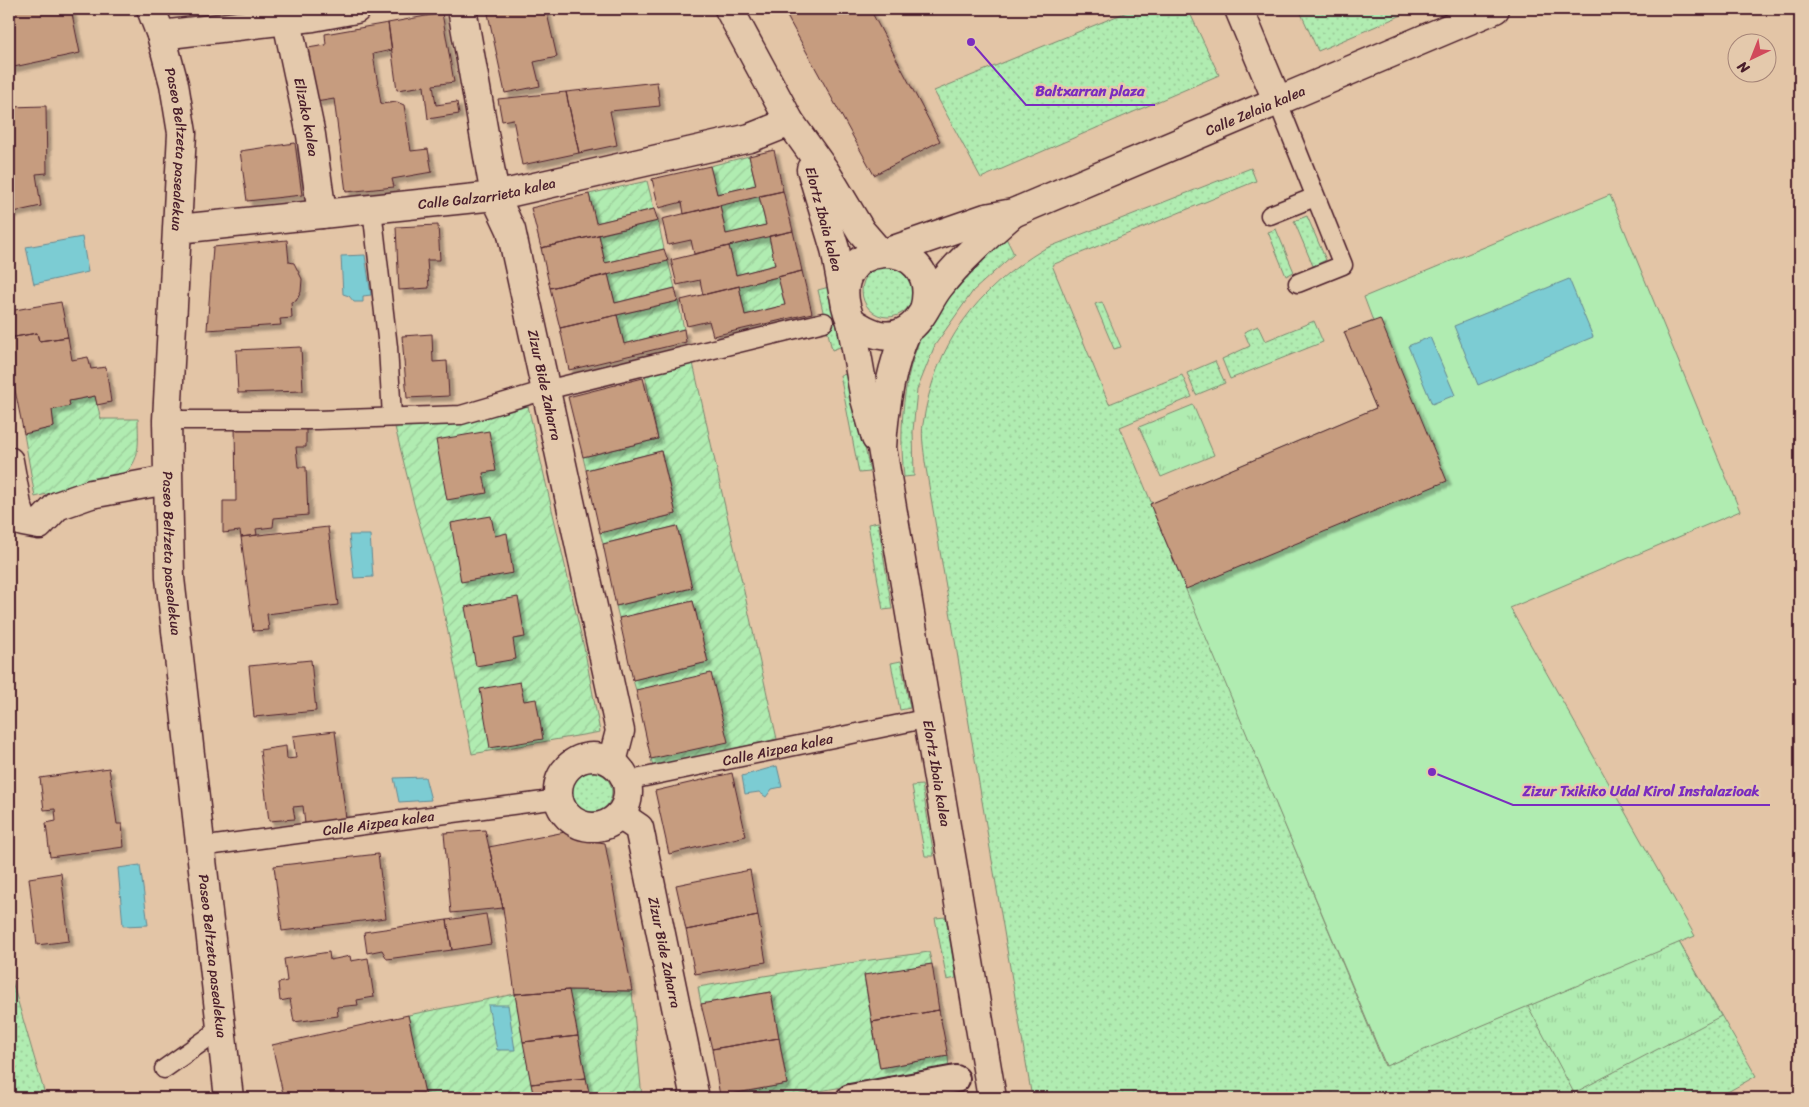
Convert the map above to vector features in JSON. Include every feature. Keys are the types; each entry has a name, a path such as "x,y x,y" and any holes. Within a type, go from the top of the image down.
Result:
{"street":[{"name":"Paseo Beltzeta pasealekua","path":"151,9 161,35 174,84 182,133 166,420 170,578 229,1098"},
{"path":"161,35 283,17 356,9"},
{"name":"Zizur Bide Zaharra","path":"462,9 495,196 511,230 620,731 619,772"},
{"name":"Elortz Ibaia kalea","path":"729,9 798,133 825,171 861,231 884,252"},
{"path":"1239,9 1277,100"},
{"name":"Calle Zelaia kalea","path":"884,252 986,218 1013,213 1496,9"},
{"name":"Elizako kalea","path":"283,17 311,135 322,214"},
{"name":"Calle Galzarrieta kalea","path":"178,229 495,196 750,138 798,133"},
{"name":"Elortz Ibaia kalea","path":"798,133 835,249 843,294"},
{"name":"Calle Zelaia kalea","path":"916,320 938,288 959,263 1013,213"},
{"path":"884,252 901,255 913,262 922,273 926,285 927,298 916,320 883,336 872,334 851,321 843,294 845,280 852,268 862,258 884,252"},
{"name":"Elortz Ibaia kalea","path":"916,320 897,352 884,413 882,448 992,1098"},
{"name":"Elortz Ibaia kalea","path":"851,321 873,431 882,448"},
{"path":"9,461 16,505 23,522 39,525 57,506 90,494 167,480"},
{"path":"589,757 601,757 619,772 628,793 626,804 620,815 612,822 601,827 584,826 569,819 562,810 558,799 557,787 561,776 568,766 578,760 589,757"},
{"name":"Zizur Bide Zaharra","path":"620,815 639,828 695,1098"},
{"path":"850,1098 956,1079"}],"lane":[{"path":"1277,100 1342,265 1298,283"},
{"path":"1270,215 1315,197"},
{"path":"372,209 388,347 392,417"},
{"path":"166,420 317,420 462,415 546,390 824,322"},
{"name":"Calle Aizpea kalea","path":"619,772 929,718"},
{"name":"Calle Aizpea kalea","path":"200,846 558,799"},
{"path":"164,1069 220,1030"}],"green space":[{"path":"1134,9 1188,9 1219,75 981,178 934,91"},
{"path":"1299,9 1416,9 1318,51"},
{"path":"749,156 756,185 717,194 710,166"},
{"path":"1251,168 1256,181 1052,265 1109,404 1182,375 1192,397 1120,427 1385,1066 1679,942 1756,1076 1717,1098 1032,1098 925,462 922,429 929,395 937,369 962,322 998,282 1020,265 1044,249"},
{"path":"647,181 654,209 596,223 589,194"},
{"path":"1610,195 1740,511 1510,608 1695,936 1386,1066 1150,504 1376,408 1344,332 1373,321 1364,297"},
{"path":"759,196 766,225 726,234 720,205"},
{"path":"1307,216 1326,260 1313,266 1294,221"},
{"path":"658,221 664,249 605,263 599,235"},
{"path":"1276,229 1294,272 1286,276 1268,232"},
{"path":"769,236 775,265 736,275 729,246"},
{"path":"1005,236 1014,254 973,291 935,345 917,390 913,431 914,476 904,477 902,427 904,403 914,355 923,332 935,310 950,289"},
{"path":"668,261 675,288 615,303 608,274"},
{"path":"888,265 902,269 910,277 914,291 910,305 902,313 888,317 874,313 866,305 862,291 866,277 874,269"},
{"path":"778,277 785,305 745,315 739,286"},
{"path":"829,287 843,346 832,350 818,290"},
{"path":"678,301 684,329 624,344 617,315"},
{"path":"1102,302 1121,347 1114,349 1095,304"},
{"path":"1314,321 1323,342 1230,379 1222,359 1250,346 1244,332 1258,326 1265,341"},
{"path":"1215,361 1225,383 1196,395 1187,373"},
{"path":"693,363 777,739 653,767 651,759 710,675 636,690 633,680 708,662 693,601 619,618 616,606 692,588 677,526 603,544 600,533 676,514 661,451 586,470 583,457 658,439 645,375"},
{"path":"850,374 870,472 859,473 840,375"},
{"path":"95,396 101,419 138,419 138,450 133,464 122,475 35,497 24,434 54,427 52,410 69,406 69,401"},
{"path":"1193,405 1214,455 1161,477 1139,427"},
{"path":"528,406 585,652 600,732 472,754 441,597 415,508 394,423 466,419"},
{"path":"878,522 892,609 883,610 868,524"},
{"path":"901,661 910,708 900,710 891,663"},
{"path":"592,772 606,778 612,792 606,806 592,812 578,806 572,792 578,778"},
{"path":"922,785 934,856 925,856 912,786"},
{"path":"946,917 956,978 947,980 935,918"},
{"path":"1679,942 1721,1016 1574,1093 1528,1006"},
{"path":"929,952 932,964 864,976 880,1068 948,1056 949,1069 778,1098 720,1098 720,1096 787,1084 771,992 701,1004 698,987 812,968"},
{"path":"9,971 46,1098 9,1098"},
{"path":"569,990 632,991 642,1098 590,1098"},
{"path":"515,994 534,1098 426,1098 408,1015"}],"water":[{"path":"82,237 88,272 34,284 26,247"},
{"path":"365,255 371,295 363,296 363,302 354,302 349,296 343,294 341,256"},
{"path":"1569,279 1593,337 1478,385 1454,326"},
{"path":"1430,337 1455,395 1432,404 1408,346"},
{"path":"349,535 370,535 373,577 354,578"},
{"path":"777,766 782,787 772,789 766,797 759,792 745,794 742,776"},
{"path":"425,777 431,800 399,802 394,778"},
{"path":"140,865 148,925 123,926 118,868"},
{"path":"488,1005 508,1005 515,1050 497,1050"}],"building":[{"path":"9,9 71,9 80,53 9,68"},
{"path":"487,9 546,9 557,57 534,62 540,86 505,93"},
{"path":"783,9 870,9 940,141 874,175"},
{"path":"442,13 454,82 433,85 436,105 457,102 459,114 428,119 424,86 397,90 388,23"},
{"path":"388,23 392,50 373,54 381,104 397,102 404,105 411,151 428,149 432,172 392,179 394,187 346,192 334,99 316,102 308,48 326,45 325,34"},
{"path":"657,82 660,106 610,111 617,145 579,153 566,92"},
{"path":"566,92 579,153 522,165 513,119 502,121 498,99"},
{"path":"46,106 47,173 36,174 41,206 9,213 9,107"},
{"path":"295,143 302,195 247,201 240,151"},
{"path":"774,150 783,191 684,214 682,202 659,208 652,179 710,166 717,194 756,185 749,156"},
{"path":"783,191 793,231 694,254 691,240 668,245 662,219 720,205 726,234 766,225 759,196"},
{"path":"589,194 596,223 654,209 658,221 541,248 531,208"},
{"path":"438,225 440,260 427,260 429,288 399,290 396,227"},
{"path":"793,231 802,271 703,295 700,280 677,285 671,260 729,246 736,275 775,265 769,236"},
{"path":"599,235 605,263 664,249 668,261 550,288 541,248"},
{"path":"287,240 289,262 294,263 302,279 301,292 296,301 291,302 292,318 280,319 281,325 207,330 213,247"},
{"path":"802,271 812,313 713,336 709,321 687,326 681,300 739,286 745,315 785,305 778,277"},
{"path":"608,274 615,303 675,288 678,301 560,328 550,288"},
{"path":"61,302 68,337 39,341 37,333 9,338 9,311"},
{"path":"617,315 624,344 684,329 686,342 569,370 560,328"},
{"path":"1380,319 1447,481 1186,589 1150,504 1376,408 1344,332"},
{"path":"37,333 39,341 68,337 72,360 88,357 91,369 106,367 111,402 97,405 95,396 69,401 70,406 52,410 54,427 24,434 9,361 9,338"},
{"path":"432,334 433,362 447,361 449,396 407,398 402,336"},
{"path":"301,347 303,391 238,393 236,350"},
{"path":"643,378 658,439 583,457 568,397"},
{"path":"306,421 306,447 296,447 298,467 306,467 308,515 274,518 273,527 256,529 257,535 241,537 240,531 223,533 223,501 236,501 235,424"},
{"path":"489,431 496,471 483,473 487,493 447,500 436,440"},
{"path":"661,451 676,514 600,533 586,470"},
{"path":"491,516 495,536 507,533 513,573 461,582 451,523"},
{"path":"677,526 692,588 616,606 603,544"},
{"path":"328,527 338,605 267,614 269,630 253,631 241,537"},
{"path":"518,597 525,637 513,639 516,659 476,666 465,607"},
{"path":"693,601 708,662 633,680 619,618"},
{"path":"311,660 316,711 254,717 249,666"},
{"path":"711,673 728,742 651,759 636,690"},
{"path":"520,682 524,701 536,699 543,739 490,748 480,689"},
{"path":"335,731 346,819 305,824 303,806 293,807 295,819 269,821 260,750 286,746 287,759 296,758 293,736"},
{"path":"109,768 117,824 122,824 124,847 50,857 46,823 56,821 55,809 44,810 40,778"},
{"path":"732,773 746,836 669,854 655,791"},
{"path":"485,830 503,908 451,913 444,833"},
{"path":"565,832 580,839 605,843 632,991 569,990 515,994 503,908 489,847"},
{"path":"378,854 386,918 282,931 274,866"},
{"path":"750,870 758,916 686,930 676,885"},
{"path":"61,873 69,941 37,945 29,878"},
{"path":"486,914 491,944 452,950 447,920"},
{"path":"758,916 766,962 695,974 686,930"},
{"path":"447,920 452,950 387,959 382,950 367,953 364,932"},
{"path":"329,952 330,960 350,956 351,961 368,958 374,997 357,1000 358,1005 337,1007 338,1016 294,1022 290,999 280,1001 278,983 287,981 284,959"},
{"path":"932,964 939,1010 872,1022 864,975"},
{"path":"569,990 578,1036 523,1042 515,994"},
{"path":"771,992 779,1038 712,1049 701,1004"},
{"path":"939,1010 948,1056 880,1068 872,1022"},
{"path":"408,1015 426,1098 284,1098 272,1045"},
{"path":"578,1036 586,1078 531,1084 523,1042"},
{"path":"779,1038 787,1084 720,1096 712,1049"},
{"path":"586,1078 590,1098 534,1098 531,1084"}],"place":[{"name":"Baltxarran plaza","path":"971,42"},
{"name":"Zizur Txikiko Udal Kirol Instalazioak","path":"1432,772"}]}
